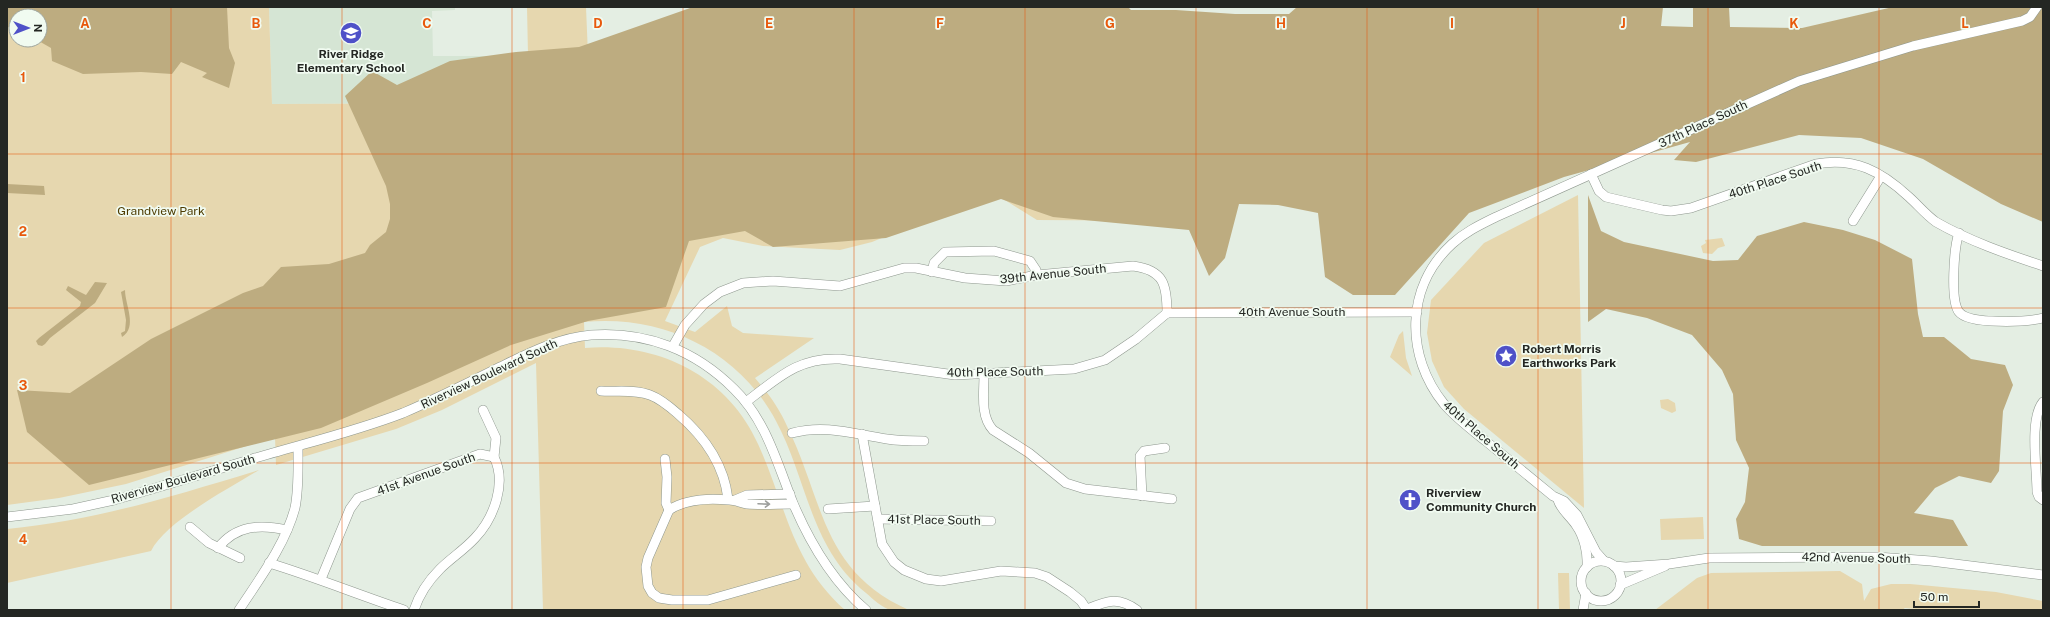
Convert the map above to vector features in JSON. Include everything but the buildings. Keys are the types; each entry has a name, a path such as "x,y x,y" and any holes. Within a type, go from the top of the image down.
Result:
{"street":[{"name":"37th Place South","path":"1417,312 1418,302 1429,273 1439,258 1452,244 1468,231 1496,217 1799,81 1912,46 2022,21 2030,17 2037,7"},
{"name":"40th Place South","path":"1591,174 1599,190 1606,197 1671,211 1691,208 1816,164 1842,162 1861,165 1903,191 1935,221 1959,233 2043,266"},
{"path":"1853,221 1881,176"},
{"path":"1959,233 1954,253 1955,303 1960,313 1966,318 1986,320 2033,320 2043,318"},
{"path":"932,272 934,263 945,252 989,250 1030,261 1036,270 1037,276"},
{"name":"39th Avenue South","path":"673,346 685,325 704,304 720,292 743,283 773,281 840,286 904,268 916,268 932,272 1006,281 1037,276 1133,266 1148,268 1161,278 1167,292 1168,313"},
{"name":"40th Place South","path":"1417,312 1415,330 1418,355 1423,371 1438,396 1464,423 1558,500 1559,505 1580,532 1587,555 1587,567"},
{"name":"40th Avenue South","path":"1168,313 1417,312"},
{"name":"40th Place South","path":"746,402 800,364 823,359 840,359 933,373 984,375 1074,369 1093,365 1116,354 1168,313"},
{"name":"Riverview Boulevard South","path":"7,517 73,509 114,500 298,447 367,426 403,412 531,352 568,338 593,335 622,335 651,339 673,346 699,360 713,370 746,402 773,450 793,504 827,567 850,595 866,610"},
{"path":"984,375 985,416 989,425 993,430 1029,453 1066,483 1085,489 1172,499"},
{"path":"601,391 633,392 650,395 673,409 700,433 711,448 732,500 745,504 793,504"},
{"path":"2043,402 2038,409 2036,425 2037,492 2039,497 2043,500"},
{"path":"414,610 425,588 440,570 475,538 489,517 500,486 498,464 494,456 496,438 483,410"},
{"path":"792,433 808,429 826,429 894,440 924,441"},
{"path":"862,434 882,544 894,562 904,570 926,579 941,581 1001,571 1035,573 1047,577 1070,592 1081,601 1087,609 1106,602 1122,601 1136,610"},
{"path":"239,610 269,563 287,530 295,507 298,483 298,447"},
{"path":"1142,496 1140,456 1144,451 1165,448"},
{"name":"41st Avenue South","path":"321,579 350,509 358,498 480,454 494,456"},
{"path":"665,459 667,477 666,503 669,510"},
{"path":"790,494 747,495 732,500 690,501 678,504 669,510 648,558 646,567 648,586 652,593 659,598 672,600 708,600 796,575"},
{"name":"40th Place South","path":"1558,500 1564,500 1577,516 1596,552 1604,561"},
{"path":"828,509 875,506"},
{"name":"41st Place South","path":"878,519 991,522"},
{"path":"218,548 228,538 246,528 265,526 287,530"},
{"path":"190,527 218,548 240,558"},
{"name":"42nd Avenue South","path":"1614,566 1626,567 1669,564 1709,558 1877,557 1937,561 2043,575"},
{"path":"1583,610 1586,593 1581,578 1587,567 1596,562 1604,561 1614,566 1620,575 1620,585 1616,593 1605,600 1597,610"},
{"path":"269,563 321,579 348,591 404,610"},
{"name":"42nd Avenue South","path":"1620,585 1669,564"},
{"path":"1586,593 1594,599 1605,600"}],"shaded area":[{"path":"7,7 227,7 229,48 235,63 229,88 202,77 207,73 181,62 172,74 141,72 83,74 52,61 51,48 48,46 48,8 8,8 7,27"},
{"name":"River Ridge Elementary School","path":"269,7 455,7 455,10 432,11 433,56 528,56 529,103 272,104"},
{"path":"693,7 1128,7 1131,10 1176,10 1235,14 1289,14 1297,7 1663,7 1661,26 1693,27 1693,7 1729,7 1730,27 1802,28 1893,7 2043,7 2043,222 2001,204 1923,159 1861,138 1799,135 1696,162 1674,160 1690,142 1564,177 1469,213 1395,295 1353,295 1325,277 1318,213 1278,205 1239,204 1225,258 1209,276 1189,230 1053,217 1001,199 886,238 773,247 745,231 689,241 666,307 588,321 511,345 321,428 89,485 27,432 17,390 70,393 151,339 243,293 263,286 281,267 329,264 365,253 370,245 386,232 390,219 390,204 386,186 345,96 372,71 397,85 450,61 516,52 579,47"},
{"path":"7,184 44,186 45,195 7,193"},
{"path":"1588,195 1601,231 1624,242 1713,261 1738,260 1757,236 1804,222 1843,230 1875,240 1912,259 1918,314 1923,337 1944,337 1971,359 2005,365 2013,385 2003,411 1999,471 1991,483 1959,476 1935,488 1914,513 1953,520 1968,546 1762,546 1739,539 1736,519 1745,502 1749,468 1736,440 1733,394 1722,370 1692,335 1647,318 1606,309 1588,322"},
{"path":"95,282 107,283 95,303 50,338 45,344 42,346 38,345 36,341 39,338 80,306 81,302 66,290 68,286 86,295"},
{"path":"125,290 130,322 127,333 122,337 121,333 125,331 126,320 121,292"}],"green space":[{"name":"Grandview Park","path":"7,7 269,7 272,104 529,103 527,7 586,7 588,55 1185,221 1037,220 1000,197 947,211 872,242 840,250 763,246 723,238 700,247 665,321 695,332 727,306 732,326 743,333 814,338 755,378 773,401 784,419 829,532 841,554 858,575 880,594 909,610 891,610 881,605 847,575 833,556 821,535 787,444 776,421 760,396 742,375 720,357 696,342 670,331 642,324 613,321 584,322 585,348 612,348 638,351 663,358 687,368 709,382 728,399 745,420 758,444 801,552 827,592 845,610 543,610 536,363 442,410 396,429 276,465 275,437 126,484 59,498 7,505"},
{"name":"Robert Morris Earthworks Park","path":"1578,195 1584,508 1464,409 1444,387 1432,361 1427,333 1431,300 1484,243"},
{"path":"1722,238 1725,246 1718,248 1712,254 1703,253 1701,246 1706,243 1705,240"},
{"path":"1403,331 1406,358 1412,376 1390,357 1399,335"},
{"path":"1668,399 1675,403 1676,411 1672,413 1661,408 1660,400"},
{"path":"259,470 184,517 170,528 151,551 7,583 7,529 72,520 134,506"},
{"path":"1703,517 1704,539 1661,540 1660,519"},
{"path":"1840,571 1862,584 1864,601 1871,589 1891,584 1910,584 1996,592 2043,601 2043,610 1926,610 1905,608 1902,610 1655,610 1697,578 1711,573"},
{"path":"1558,573 1569,573 1570,610 1559,610"}],"place":[{"name":"River Ridge Elementary School","path":"351,33"},
{"name":"Robert Morris Earthworks Park","path":"1506,356"},
{"name":"Riverview Community Church","path":"1410,500"}]}
